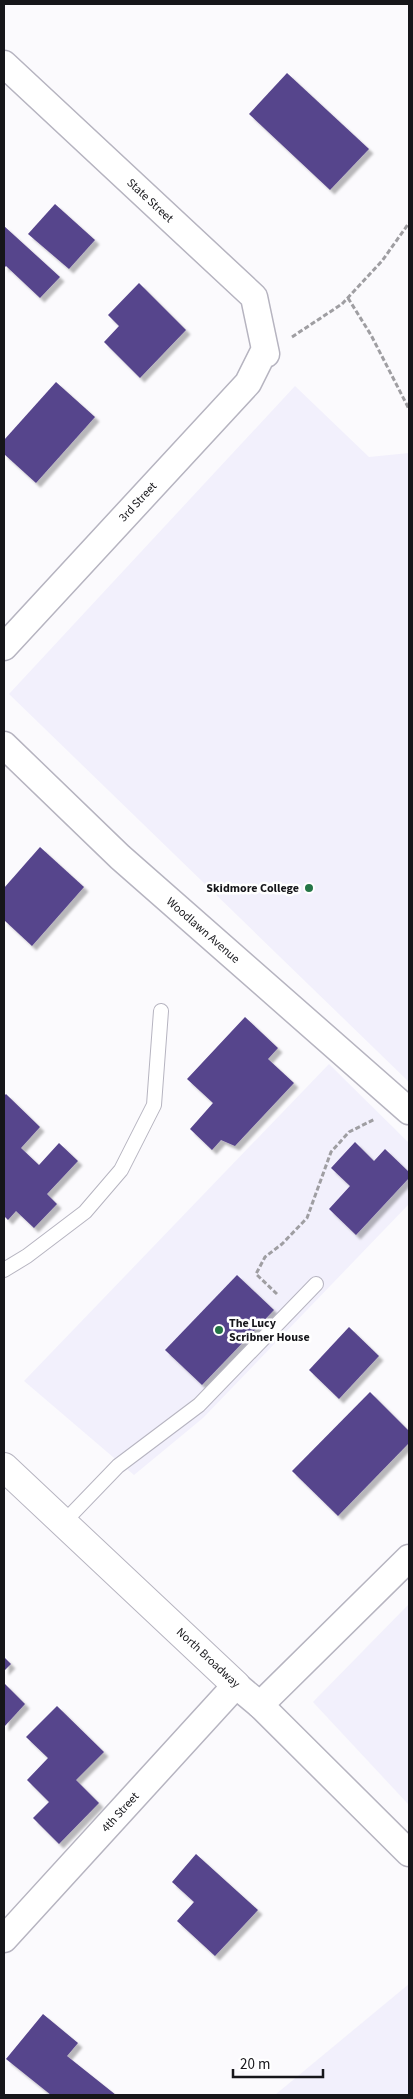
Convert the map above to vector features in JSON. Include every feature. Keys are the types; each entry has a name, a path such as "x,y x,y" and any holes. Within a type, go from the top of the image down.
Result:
{"street":[{"name":"State Street","path":"4,64 254,298 266,354"},
{"name":"3rd Street","path":"4,647 248,383 263,353 266,354"},
{"name":"Woodlawn Avenue","path":"4,745 120,857 406,1108"},
{"name":"North Broadway","path":"4,1467 236,1685 260,1705 409,1853"},
{"path":"260,1705 409,1558"},
{"name":"4th Street","path":"4,1939 236,1685"}],"lane":[{"path":"4,1270 27,1256 85,1212 121,1170 154,1105 161,1011"},
{"path":"64,1522 118,1466 199,1406 316,1284"}],"path":[{"path":"266,354 342,304 382,261 409,223"},
{"path":"348,298 371,335 409,409"},
{"path":"292,1308 256,1274 265,1257 282,1244 307,1218 331,1152 349,1132 406,1108"}],"shaded area":[{"name":"Skidmore College","path":"295,386 369,457 409,453 409,1082 9,694"},
{"path":"329,1064 409,1143 409,1204 203,1418 134,1475 24,1381"},
{"path":"409,1604 409,1805 313,1702"},
{"path":"409,1984 409,2095 275,2095"}],"building":[{"path":"287,73 369,149 330,190 249,114"},
{"path":"55,204 95,240 69,269 28,234"},
{"path":"4,226 60,277 40,298 6,266 4,268"},
{"path":"139,283 186,330 140,378 104,342 119,326 108,315"},
{"path":"56,382 95,417 36,483 4,454 4,440"},
{"path":"40,847 84,887 32,946 4,920 4,888"},
{"path":"245,1017 278,1048 268,1059 294,1083 235,1146 221,1140 212,1150 190,1129 213,1103 187,1079"},
{"path":"6,1094 40,1127 21,1148 39,1165 59,1143 78,1161 47,1194 57,1204 34,1228 16,1211 8,1220 4,1216 4,1096"},
{"path":"355,1142 374,1161 385,1149 409,1172 409,1178 356,1235 329,1209 350,1186 331,1168"},
{"name":"The Lucy Scribner House","path":"237,1275 274,1310 202,1385 165,1350"},
{"path":"349,1327 379,1356 339,1399 309,1370"},
{"path":"370,1392 409,1431 409,1443 338,1516 292,1471"},
{"path":"4,1657 11,1664 4,1671"},
{"path":"4,1683 25,1704 4,1727"},
{"path":"57,1706 104,1752 76,1780 99,1803 59,1844 33,1818 49,1802 27,1780 48,1758 26,1737"},
{"path":"196,1854 258,1910 215,1956 177,1921 194,1902 172,1882"},
{"path":"43,2014 78,2043 67,2056 116,2095 51,2095 6,2059"}],"place":[{"name":"Skidmore College","path":"309,888"},
{"name":"The Lucy Scribner House","path":"219,1330"}]}
